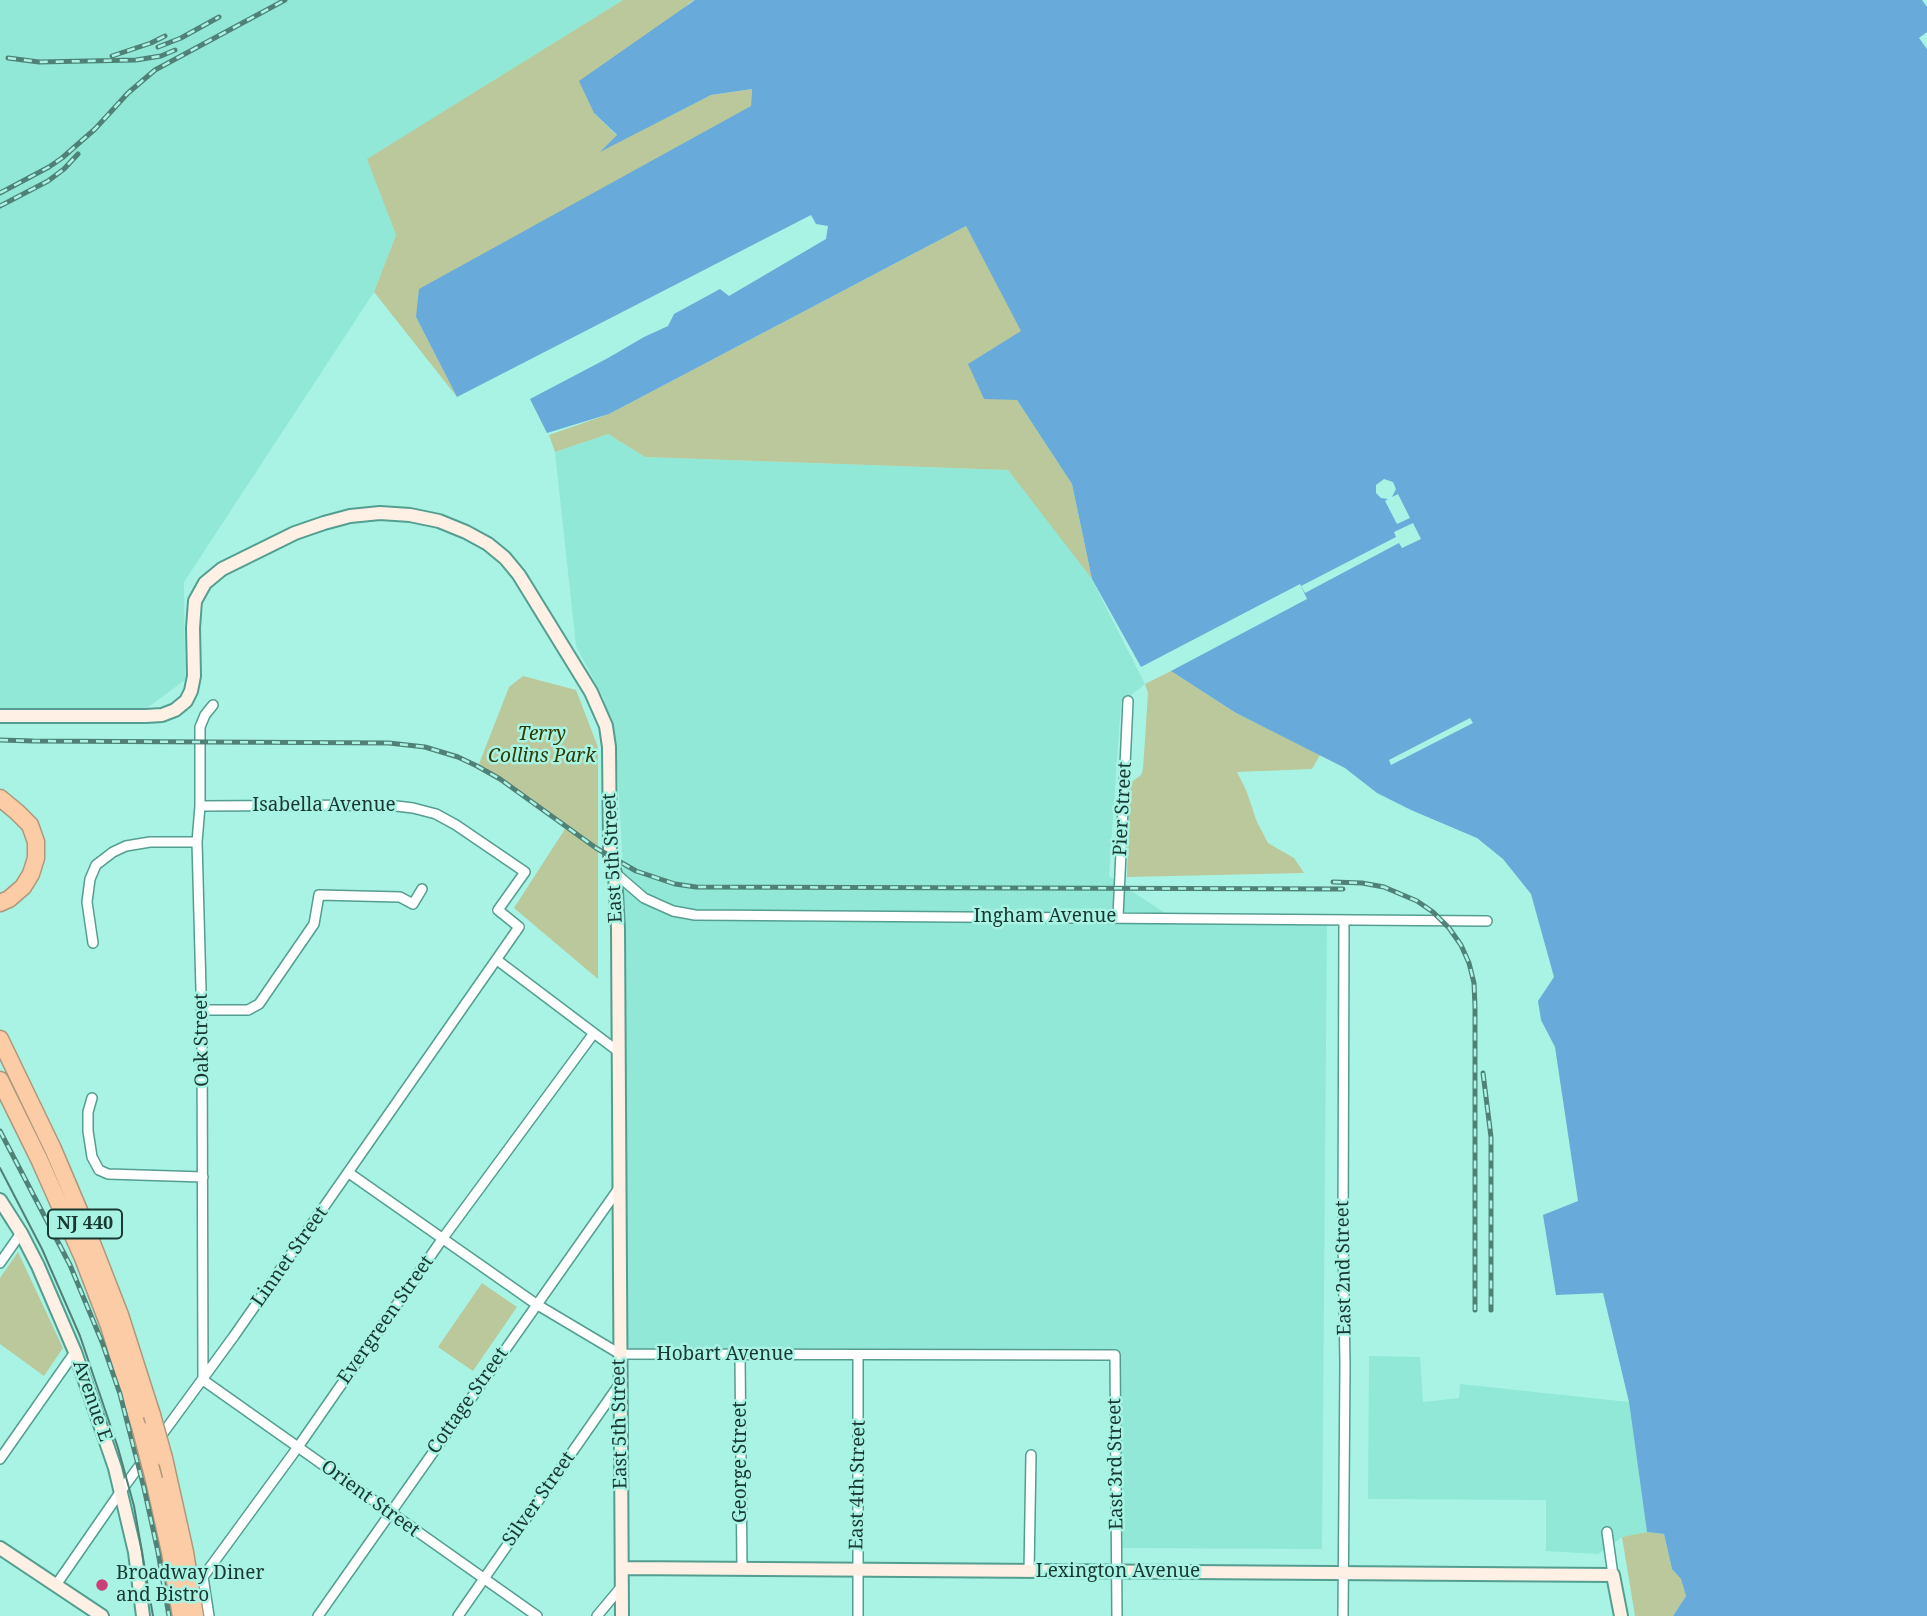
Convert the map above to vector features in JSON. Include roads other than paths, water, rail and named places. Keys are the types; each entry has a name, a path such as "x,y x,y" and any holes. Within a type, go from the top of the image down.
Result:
{"highway":[{"path":"0,798 30,825 36,842 36,858 31,874 23,887 0,903"},
{"name":"NJ 440","path":"0,1039 53,1149 86,1226 124,1327 164,1458 185,1552 195,1616"},
{"name":"NJ 440","path":"0,1080 83,1258 109,1326 154,1480 181,1616"}],"street":[{"name":"East 5th Street","path":"0,716 146,716 162,715 174,710 186,701 191,691 194,676 195,601 205,583 222,569 295,533 324,523 350,516 380,513 439,521 486,543 505,558 519,575 592,692 606,726 609,747 610,857 615,873 619,1052 622,1616"},
{"name":"Pier Street","path":"1118,917 1128,701"},
{"name":"Oak Street","path":"203,1380 202,1010 197,842 200,727 213,705"},
{"name":"Isabella Avenue","path":"200,806 388,805 436,814 525,872 498,910 519,927"},
{"path":"93,943 87,902 90,879 96,865 126,846 150,842 197,842"},
{"name":"Ingham Avenue","path":"615,873 644,898 673,911 695,915 1487,920"},
{"path":"202,1010 248,1010 259,1004 314,924 319,895 400,897 413,905 422,889"},
{"name":"East 2nd Street","path":"1343,1616 1344,920"},
{"name":"Linnet Street","path":"56,1585 349,1173 519,927"},
{"path":"497,960 619,1052"},
{"name":"Evergreen Street","path":"209,1616 203,1577 298,1447 443,1238 594,1033"},
{"path":"92,1098 88,1112 88,1131 92,1157 99,1170 108,1174 202,1177"},
{"path":"349,1173 536,1304 620,1354"},
{"name":"Cottage Street","path":"318,1616 620,1188"},
{"name":"Avenue E","path":"0,1200 38,1266 75,1352 115,1468 135,1552 143,1616"},
{"path":"0,1263 21,1233"},
{"path":"0,1459 75,1352"},
{"name":"Hobart Avenue","path":"620,1354 1115,1355"},
{"name":"George Street","path":"740,1355 741,1569"},
{"name":"East 4th Street","path":"858,1355 858,1616"},
{"name":"East 3rd Street","path":"1115,1355 1117,1616"},
{"name":"Orient Street","path":"203,1380 537,1616"},
{"name":"Silver Street","path":"458,1616 621,1381"},
{"path":"1029,1572 1031,1455"},
{"path":"1607,1532 1621,1616"},
{"path":"0,1549 102,1616"},
{"name":"Lexington Avenue","path":"622,1568 1613,1575"},
{"path":"597,1616 622,1586"}],"water":[{"path":"695,0 1922,0 1927,7 1927,32 1919,38 1927,49 1927,1616 1673,1616 1686,1596 1681,1579 1672,1569 1664,1534 1647,1532 1629,1402 1603,1293 1556,1295 1543,1215 1578,1201 1555,1047 1541,1020 1538,1001 1554,977 1531,894 1503,859 1477,838 1377,793 1345,768 1236,713 1171,671 1307,599 1300,584 1141,667 1092,579 1072,484 1017,400 984,399 968,364 1021,331 966,226 609,414 547,433 530,399 668,326 674,314 720,289 729,296 826,239 828,226 816,224 811,215 457,397 416,317 419,289 751,106 752,89 711,95 600,152 617,135 594,113 579,81"}],"tram line":[{"path":"0,1168 42,1249 80,1336 118,1448 134,1506 153,1616"}],"railway":[{"path":"0,193 62,158 155,70 285,0"},
{"path":"158,47 219,17"},
{"path":"112,56 165,36"},
{"path":"8,58 39,62 136,60 161,56 175,50"},
{"path":"0,206 48,181 78,154"},
{"path":"0,740 389,743 425,747 458,757 500,779 596,848 636,871 675,884 696,887 1343,889"},
{"path":"1333,882 1384,887 1417,901 1449,928 1469,963 1474,983 1475,1007 1475,1310"},
{"path":"1483,1073 1491,1137 1491,1310"},
{"path":"0,1131 70,1265 102,1342 120,1394 144,1488 169,1616"}],"place":[{"name":"Broadway Diner and Bistro","path":"102,1585"}],"park label":[{"name":"Terry Collins Park","path":"542,746"}]}
